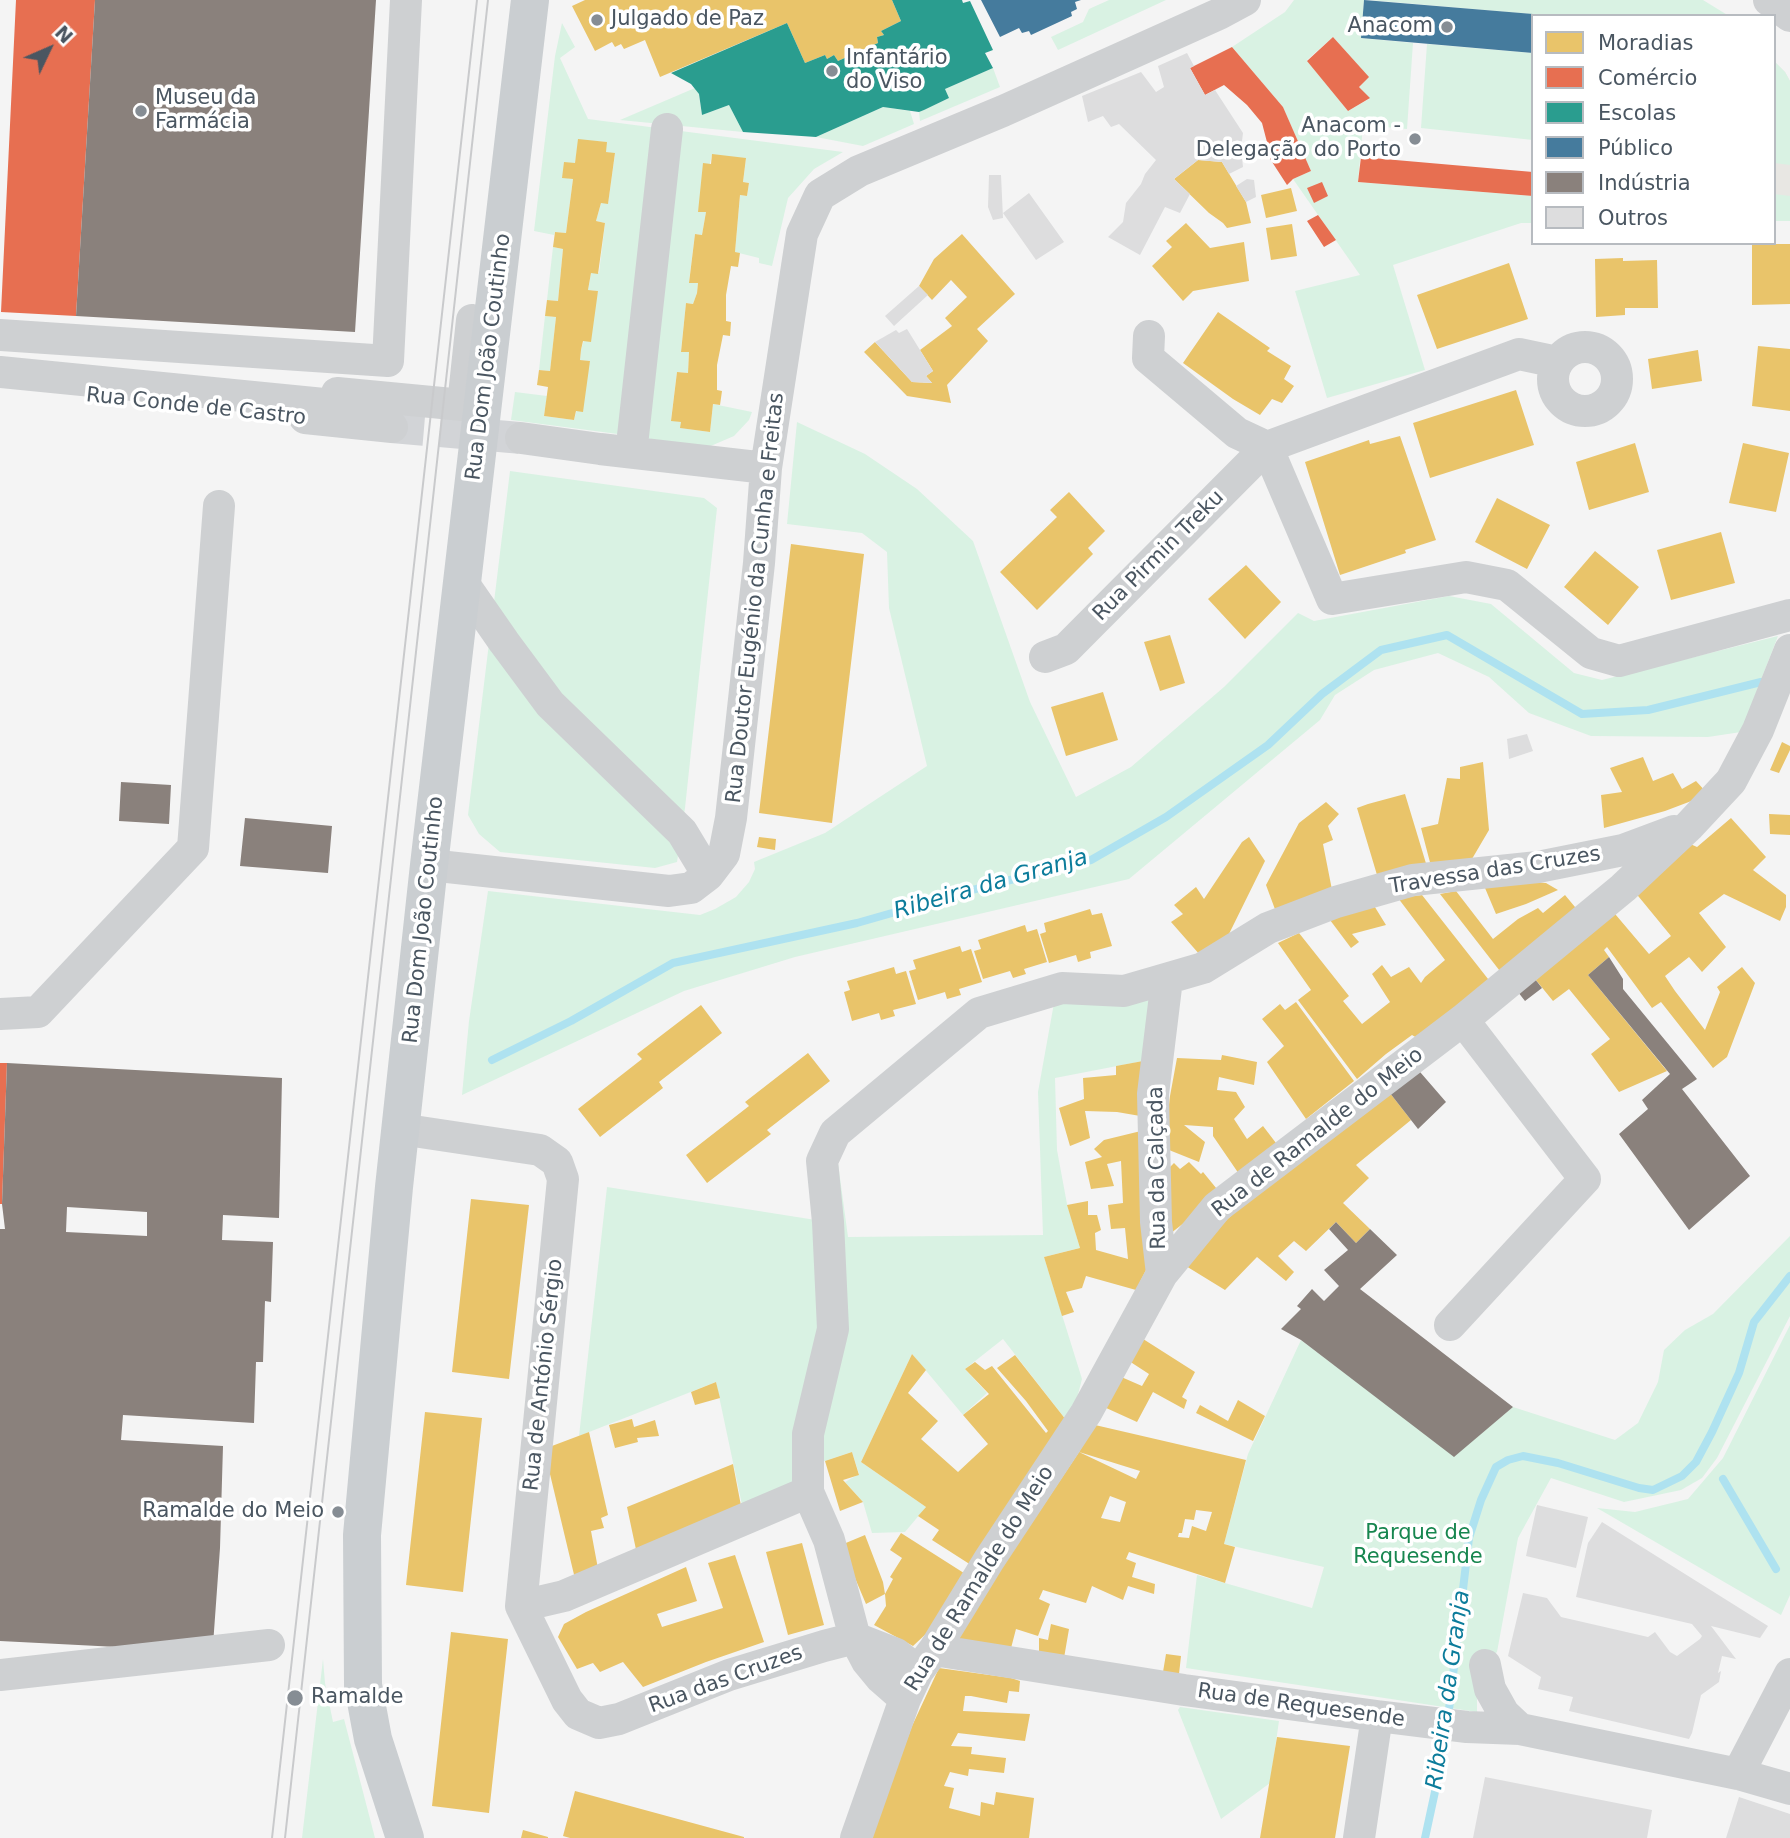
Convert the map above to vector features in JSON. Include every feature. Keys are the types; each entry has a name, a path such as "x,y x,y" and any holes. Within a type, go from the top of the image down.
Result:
{"main road":[{"name":"Rua Dom João Coutinho","path":"405,1838 373,1738 363,1685 362,1535 400,1129 429,865 531,2"}],"street":[{"path":"0,335 388,361 406,0"},
{"name":"Rua Doutor Eugénio da Cunha e Freitas","path":"708,875 724,854 731,817 760,563 766,468 802,234 820,195 859,171 1003,111 1245,0"},
{"path":"1769,0 1790,16"},
{"path":"634,436 667,129"},
{"path":"0,372 334,405 337,393 394,413 463,405 472,320 493,323"},
{"path":"1149,336 1148,358 1237,433 1267,447 1332,599 1466,577 1487,581 1507,586 1591,653 1619,661 1790,615"},
{"path":"1267,447 1519,354 1557,362"},
{"name":"Rua Conde de Castro","path":"0,393 394,413"},
{"path":"522,438 766,468"},
{"name":"Rua Pirmin Treku","path":"1045,657 1066,649 1267,447"},
{"path":"0,1014 38,1012 193,848 219,506"},
{"path":"429,865 669,891 691,888 708,875 682,832 550,704 463,583"},
{"name":"Rua de Ramalde do Meio","path":"856,1838 919,1674 989,1560 1086,1413 1162,1274 1217,1208 1463,1020 1623,888 1689,826 1731,781 1758,730 1790,650"},
{"name":"Travessa das Cruzes","path":"855,1638 829,1540 808,1492 808,1434 833,1329 822,1161 835,1133 979,1013 1062,988 1124,990 1203,968 1268,928 1336,902 1413,880 1538,867 1623,850 1689,826"},
{"name":"Rua da Calçada","path":"1162,1274 1156,1222 1153,1094 1167,979"},
{"path":"1451,1325 1586,1179 1463,1020"},
{"name":"Rua de António Sérgio","path":"400,1129 540,1150 557,1162 563,1179 521,1606"},
{"path":"521,1606 564,1596 808,1492"},
{"name":"Rua das Cruzes","path":"521,1606 567,1700 578,1714 599,1723 619,1720 729,1675 855,1638"},
{"path":"855,1638 867,1661 881,1678 919,1674"},
{"path":"0,1675 270,1645"},
{"path":"1485,1665 1494,1698 1504,1714 1520,1728"},
{"name":"Rua de Requesende","path":"919,1674 1184,1690 1431,1723 1520,1728 1738,1774 1790,1789"},
{"path":"1738,1774 1790,1674"},
{"path":"1359,1838 1377,1716"}],"shaded area":[{"path":"1776,63 1790,81 1790,221 1776,221"}],"green space":[{"path":"1109,0 1166,0 1058,50 1051,37 1083,22 1089,9"},
{"path":"1294,0 1364,0 1361,38 1413,43 1407,129 1363,125 1358,182 1531,196 1531,223 1521,223 1393,265 1425,370 1327,398 1295,291 1360,275 1293,179 1311,171 1283,107 1232,47 1285,12","holes":["1333,37 1368,77 1359,87 1369,99 1348,111 1307,60"]},
{"path":"1369,0 1703,0 1726,14 1531,14"},
{"path":"562,23 575,47 560,58 588,119 843,152 814,169 788,198 772,266 759,263 759,258 735,252 740,195 747,196 749,183 743,182 746,159 712,155 698,212 706,212 702,235 695,234 689,282 698,283 697,293 693,304 686,303 681,351 689,352 688,373 677,372 671,420 681,422 681,428 710,432 713,404 752,412 749,420 734,436 706,448 511,420 515,392 547,396 544,416 574,420 590,361 580,360 598,291 588,290 591,273 599,273 605,223 596,221 601,203 608,203 615,154 606,152 606,142 579,140 575,163 562,177 573,179 566,233 555,232 554,235 534,231 555,56"},
{"path":"1427,44 1531,53 1531,140 1421,128"},
{"path":"1776,63 1790,81 1790,165 1776,163"},
{"path":"993,68 1000,87 920,121 919,112 949,98 945,89"},
{"path":"695,88 699,94 702,115 729,105 743,132 620,120"},
{"path":"883,107 910,111 914,124 863,146 816,137"},
{"path":"1776,194 1790,196 1790,221 1776,221"},
{"path":"553,247 563,249 558,301 547,300"},
{"path":"545,316 556,317 550,371 539,370"},
{"path":"797,422 865,454 917,489 973,541 1030,702 1076,797 1131,767 1224,687 1298,613 1314,621 1449,596 1491,604 1574,673 1602,680 1778,636 1741,732 1708,737 1591,736 1529,713 1489,677 1438,653 1374,670 1335,695 1320,720 1129,879 795,957 684,991 462,1095 469,1021 488,891 700,915 736,897 749,882 755,869 754,862 825,833 927,766 889,608 887,552 862,533 787,524"},
{"path":"510,471 704,498 717,508 677,862 655,868 500,852 479,834 468,815"},
{"path":"1167,979 1158,1060 1055,1078 1057,1150 1067,1204 1080,1248 1044,1257 1082,1379 1070,1425 1003,1339 965,1369 987,1393 963,1415 912,1354 861,1462 926,1507 905,1532 872,1533 863,1502 845,1482 859,1474 852,1452 825,1461 808,1463 808,1492 745,1519 716,1382 579,1436 607,1187 822,1221 830,1328 816,1399 833,1329 822,1161 835,1133 979,1013 1062,988 1124,991","holes":["1054,1003 1038,1092 1043,1235 848,1237 837,1156 846,1134 988,1019"]},
{"name":"Parque de Requesende","path":"1790,1236 1790,1316 1717,1458 1702,1478 1681,1490 1624,1502 1551,1478 1518,1538 1497,1652 1477,1670 1477,1712 1186,1668 1197,1575 1312,1608 1324,1567 1224,1544 1248,1454 1301,1340 1454,1456 1513,1407 1615,1440 1638,1423 1658,1382 1664,1350 1685,1330 1713,1314"},
{"path":"1790,1325 1790,1595 1781,1615 1597,1508 1635,1512 1688,1499 1723,1458"},
{"path":"323,1659 333,1722 344,1719 375,1838 302,1838"},
{"path":"1180,1707 1279,1721 1270,1783 1221,1819 1178,1710"}],"building: Moradias":[{"path":"585,0 892,0 901,21 881,31 884,35 877,37 878,43 838,61 834,55 827,59 825,55 805,63 787,23 660,77 645,40 624,49 621,44 615,47 612,42 595,51 572,6"},
{"path":"578,139 607,142 606,152 615,153 608,204 601,203 596,221 605,223 598,274 591,273 588,290 598,291 591,342 583,341 581,350 580,360 590,361 583,412 576,411 574,420 544,416 548,387 537,385 539,370 550,371 556,317 545,316 547,300 558,301 563,249 553,247 555,232 566,233 573,179 562,178 564,162 575,163"},
{"path":"712,154 746,158 743,182 749,183 747,196 740,195 735,252 740,253 738,267 731,266 726,295 726,321 731,322 730,336 723,335 717,365 717,390 722,391 720,405 713,404 710,432 680,428 681,422 671,421 677,372 688,373 689,352 681,352 686,303 693,304 697,293 698,283 689,283 695,234 702,235 706,212 698,212 703,163 711,164"},
{"path":"1198,160 1222,162 1246,202 1251,223 1227,228 1174,179"},
{"path":"1291,188 1297,211 1266,218 1261,195"},
{"path":"1186,223 1210,248 1244,242 1249,281 1193,291 1183,301 1152,266 1172,247 1166,241"},
{"path":"1292,224 1297,256 1271,260 1266,228"},
{"path":"962,234 1015,294 977,329 988,341 947,385 951,403 907,396 864,352 875,342 912,382 932,383 926,376 933,371 920,350 952,326 945,318 967,297 951,280 932,300 919,286 934,259"},
{"path":"1790,244 1790,304 1752,305 1752,245"},
{"path":"1623,258 1623,261 1657,260 1658,308 1625,308 1625,315 1596,317 1595,259"},
{"path":"1509,263 1528,319 1437,349 1417,295"},
{"path":"1218,312 1270,348 1267,351 1291,366 1284,379 1294,386 1282,403 1272,399 1260,415 1183,363"},
{"path":"1758,346 1790,349 1790,411 1752,406"},
{"path":"1698,350 1702,381 1652,389 1648,359"},
{"path":"1516,390 1534,445 1430,478 1413,423"},
{"path":"1400,436 1436,540 1340,575 1305,462 1369,440 1370,444"},
{"path":"1635,443 1649,492 1589,510 1576,462"},
{"path":"1743,443 1789,453 1776,512 1729,503"},
{"path":"1069,492 1105,531 1088,548 1093,554 1037,610 1000,572 1057,517 1050,510"},
{"path":"1497,498 1550,525 1527,569 1475,542"},
{"path":"1721,532 1735,583 1671,600 1657,550"},
{"path":"791,544 864,554 832,823 759,813"},
{"path":"1595,551 1639,587 1608,625 1564,587"},
{"path":"1246,565 1281,602 1245,639 1208,599"},
{"path":"1170,635 1185,683 1160,691 1144,642"},
{"path":"1103,692 1118,740 1066,756 1051,707"},
{"path":"1782,742 1790,746 1790,750 1779,773 1770,770"},
{"path":"1643,757 1653,781 1673,773 1682,789 1696,781 1707,793 1665,811 1604,828 1601,795 1622,792 1610,768"},
{"path":"1483,762 1489,830 1469,864 1432,870 1421,828 1438,824 1447,778 1460,779 1460,767"},
{"path":"1405,794 1428,870 1380,885 1357,808"},
{"path":"1326,802 1339,814 1328,826 1333,840 1323,844 1333,895 1276,912 1266,885 1299,823"},
{"path":"1769,814 1790,815 1790,835 1770,834"},
{"path":"1731,818 1766,857 1753,870 1786,895 1786,907 1780,921 1724,894 1699,913 1726,947 1702,972 1689,957 1665,976 1705,1030 1720,992 1717,987 1742,967 1755,983 1727,1057 1713,1068 1661,1002 1652,1008 1607,947 1604,950 1609,957 1588,975 1667,1071 1619,1092 1591,1054 1610,1039 1569,989 1553,1001 1531,974 1610,908 1649,954 1671,936 1634,891 1688,843 1697,847"},
{"path":"759,837 776,839 775,850 757,847"},
{"path":"1249,837 1265,861 1226,940 1200,955 1171,922 1183,914 1174,905 1196,887 1204,899 1242,842"},
{"path":"1546,883 1558,890 1496,914 1485,888"},
{"path":"1456,891 1493,939 1518,919 1538,908 1543,913 1565,895 1580,913 1503,975 1440,894"},
{"path":"1422,895 1492,984 1422,1041 1412,1035 1357,1079 1298,1000 1311,990 1278,943 1299,933 1349,996 1343,1001 1362,1024 1390,1002 1372,974 1382,965 1391,977 1409,967 1421,983 1445,960 1398,898"},
{"path":"1373,904 1386,925 1352,934 1359,942 1351,948 1327,916"},
{"path":"1090,909 1092,915 1102,913 1112,946 1090,952 1091,958 1078,962 1076,955 1049,963 1040,934 1046,932 1044,923"},
{"path":"1025,925 1027,932 1037,929 1047,962 1024,969 1026,974 1013,978 1010,971 983,979 974,951 981,949 978,940"},
{"path":"960,946 962,952 971,949 982,982 959,989 961,995 947,999 945,992 918,1000 909,971 916,969 913,960"},
{"path":"894,967 896,974 906,971 916,1004 893,1010 895,1016 881,1020 879,1013 852,1021 844,992 850,990 847,981"},
{"path":"1296,1002 1354,1081 1306,1119 1267,1062 1284,1046 1262,1019 1280,1004 1285,1010"},
{"path":"701,1005 722,1033 659,1082 663,1088 600,1137 578,1109 642,1059 637,1054"},
{"path":"808,1053 830,1081 767,1130 771,1134 707,1183 686,1155 749,1106 745,1102"},
{"path":"1222,1055 1257,1062 1254,1085 1219,1077 1217,1090 1236,1092 1245,1107 1234,1119 1247,1139 1263,1126 1276,1143 1239,1174 1213,1136 1213,1127 1184,1125 1205,1142 1199,1162 1164,1148 1177,1058 1221,1060"},
{"path":"1143,1061 1146,1117 1117,1112 1085,1111 1090,1138 1070,1146 1059,1108 1084,1099 1083,1078 1116,1075 1116,1066"},
{"path":"1386,1088 1411,1120 1356,1165 1369,1178 1343,1203 1370,1229 1356,1243 1336,1222 1306,1251 1294,1241 1278,1256 1294,1272 1286,1281 1257,1257 1225,1290 1181,1263 1251,1197"},
{"path":"1145,1130 1148,1266 1136,1290 1086,1276 1082,1288 1066,1292 1074,1312 1062,1316 1044,1257 1080,1248 1067,1205 1088,1201 1088,1215 1097,1215 1101,1230 1095,1233 1096,1250 1128,1259 1125,1228 1111,1229 1108,1205 1123,1203 1121,1161 1107,1164 1114,1186 1091,1189 1085,1162 1102,1157 1094,1149 1104,1140"},
{"path":"1189,1162 1201,1174 1203,1172 1221,1194 1166,1237 1164,1173 1174,1163 1180,1169"},
{"path":"471,1199 529,1205 509,1379 452,1372"},
{"path":"1140,1337 1195,1372 1182,1397 1187,1400 1184,1409 1153,1392 1137,1422 1104,1407 1119,1376 1142,1386 1149,1374 1129,1361"},
{"path":"912,1354 926,1370 908,1393 938,1421 921,1439 958,1472 988,1444 963,1415 989,1394 965,1369 975,1362 985,1370 992,1366 1046,1433 1048,1431 1026,1401 997,1368 1015,1355 1070,1425 971,1565 932,1540 939,1530 918,1516 926,1507 861,1462"},
{"path":"716,1382 720,1398 695,1405 691,1392"},
{"path":"1238,1400 1265,1416 1253,1441 1196,1413 1200,1405 1228,1421"},
{"path":"425,1412 482,1418 463,1592 406,1585"},
{"path":"632,1419 634,1427 655,1420 659,1436 637,1438 638,1442 615,1448 609,1425"},
{"path":"1095,1425 1246,1460 1224,1544 1235,1547 1225,1583 1129,1552 1126,1559 1136,1563 1132,1577 1155,1584 1154,1594 1128,1586 1123,1600 1092,1586 1086,1603 1043,1590 1039,1599 1050,1604 1038,1636 1016,1629 1010,1652 951,1644","holes":["1079,1452 1140,1471 1136,1479","1110,1496 1126,1502 1120,1522 1101,1518","1196,1510 1212,1512 1206,1531 1192,1526 1189,1538 1178,1537 1179,1533 1182,1533 1185,1519 1194,1520"]},
{"path":"589,1432 608,1515 601,1518 604,1528 591,1531 599,1574 576,1583 544,1449"},
{"path":"852,1452 859,1475 843,1480 863,1502 840,1511 825,1461"},
{"path":"733,1464 742,1511 638,1559 627,1507"},
{"path":"901,1533 967,1575 929,1631 913,1646 874,1625 886,1606 885,1594 893,1579 890,1577 902,1558 890,1550"},
{"path":"865,1535 885,1594 866,1604 841,1545"},
{"path":"802,1543 824,1625 788,1635 766,1552"},
{"path":"735,1555 764,1642 643,1687 623,1662 600,1672 593,1663 577,1669 558,1637 564,1624 686,1567 697,1601 657,1614 662,1627 723,1608 708,1563"},
{"path":"1051,1624 1069,1629 1064,1658 1039,1656 1039,1638 1048,1640"},
{"path":"451,1632 508,1639 489,1813 432,1806"},
{"path":"1166,1654 1181,1656 1179,1674 1163,1672"},
{"path":"939,1668 1020,1681 1019,1692 1009,1691 1007,1703 965,1696 963,1711 1030,1714 1025,1741 958,1733 951,1746 972,1747 971,1754 1006,1758 1004,1773 969,1769 968,1776 950,1772 944,1786 954,1788 949,1808 980,1816 981,1802 994,1805 996,1792 1034,1798 1029,1838 871,1838 912,1726"},
{"path":"1277,1737 1350,1746 1335,1838 1260,1838"},
{"path":"575,1791 744,1838 570,1838 563,1836"},
{"path":"523,1830 548,1837 548,1838 521,1838"}],"building: Comércio":[{"path":"16,0 95,0 76,316 1,312"},
{"path":"1333,37 1369,77 1359,87 1370,98 1348,111 1307,61"},
{"path":"1232,47 1283,107 1311,171 1293,179 1287,185 1263,148 1268,146 1262,123 1247,105 1224,85 1205,95 1190,68"},
{"path":"1361,157 1531,172 1531,196 1358,182"},
{"path":"1322,182 1328,196 1314,203 1307,188"},
{"path":"1318,215 1336,240 1324,247 1307,221"},
{"path":"0,1063 7,1063 2,1204 0,1204"}],"building: Escolas":[{"name":"Infantário do Viso","path":"892,0 970,1 993,50 985,53 993,68 945,89 949,98 919,112 883,107 816,137 743,132 729,105 702,115 699,94 691,84 671,73 787,23 805,63 825,55 827,59 834,55 838,61 878,43 877,37 884,35 881,31 901,21"}],"building: Público":[{"path":"981,0 1081,0 1075,2 1077,9 1071,12 1072,16 1031,35 1029,31 1022,33 1019,28 1000,37"},
{"name":"Anacom","path":"1364,0 1533,14 1531,53 1361,38"}],"building: Indústria":[{"path":"95,0 376,0 355,332 76,316"},
{"path":"121,782 171,785 169,824 119,821"},
{"path":"245,818 332,826 328,873 240,866"},
{"path":"1609,957 1623,979 1623,989 1697,1079 1682,1089 1750,1176 1689,1230 1619,1134 1648,1109 1642,1100 1670,1074 1588,975"},
{"path":"1531,974 1542,988 1525,1001 1514,987"},
{"path":"7,1063 282,1078 279,1218 223,1215 222,1240 273,1242 271,1302 265,1301 263,1362 256,1362 254,1423 123,1415 121,1440 223,1446 220,1548 213,1645 176,1650 0,1641 0,1229 5,1229 2,1204","holes":["67,1207 147,1212 147,1236 66,1232"]},
{"path":"1414,1065 1446,1102 1418,1129 1386,1088"},
{"path":"1336,1222 1356,1243 1370,1229 1397,1255 1360,1289 1513,1407 1454,1457 1301,1340 1281,1329 1301,1309 1297,1306 1312,1289 1324,1301 1339,1286 1324,1270 1348,1250 1329,1229"}],"building: Outros":[{"path":"1187,53 1194,66 1190,68 1205,95 1215,90 1243,133 1242,141 1233,149 1242,158 1243,167 1229,174 1222,162 1198,160 1174,179 1190,194 1180,213 1165,207 1140,255 1108,237 1123,222 1126,203 1156,160 1119,124 1111,127 1103,116 1088,122 1082,96 1141,72 1156,92 1164,87 1158,66"},
{"path":"989,175 1001,175 1003,218 993,220 988,207"},
{"path":"1247,179 1254,180 1256,197 1246,202 1236,186"},
{"path":"1029,193 1064,242 1036,260 1003,213"},
{"path":"919,286 928,295 894,326 885,316"},
{"path":"907,329 933,371 926,376 932,383 912,382 875,342 896,330 899,333"},
{"path":"1527,734 1533,751 1509,759 1507,739"},
{"path":"1537,1505 1588,1517 1576,1568 1526,1556"},
{"path":"1602,1522 1768,1626 1760,1638 1711,1626 1736,1659 1722,1656 1719,1682 1701,1695 1689,1739 1569,1711 1573,1697 1538,1689 1541,1677 1508,1656 1523,1593 1547,1598 1561,1617 1648,1637 1655,1632 1670,1652 1677,1656 1700,1639 1702,1636 1692,1624 1576,1597 1588,1543"},
{"path":"1485,1777 1652,1810 1647,1838 1473,1838"},
{"path":"1739,1797 1790,1814 1790,1838 1726,1838"}],"waterway":[{"name":"Ribeira da Granja","path":"492,1060 571,1021 673,963 857,923 990,885 1091,860 1166,817 1268,745 1322,694 1381,650 1447,635 1582,714 1648,710 1761,682"},
{"name":"Ribeira da Granja","path":"1448,1718 1469,1538 1481,1500 1496,1467 1523,1456 1653,1490 1682,1476 1696,1462 1712,1432 1739,1373 1754,1322 1790,1276"},
{"path":"1723,1479 1776,1569"},
{"name":"Ribeira da Granja","path":"1425,1838 1447,1731"}],"tunnel":[{"path":"392,427 521,438"}],"tram line":[{"path":"272,1838 477,0"},
{"path":"285,1838 488,0"}],"place":[{"name":"Julgado de Paz","path":"597,20"},
{"name":"Anacom","path":"1447,27"},
{"name":"Infantário do Viso","path":"832,71"},
{"name":"Museu da Farmácia","path":"141,111"},
{"name":"Anacom - Delegação do Porto","path":"1415,139"},
{"name":"Ramalde do Meio","path":"338,1512"},
{"name":"Ramalde","path":"295,1698"}]}
